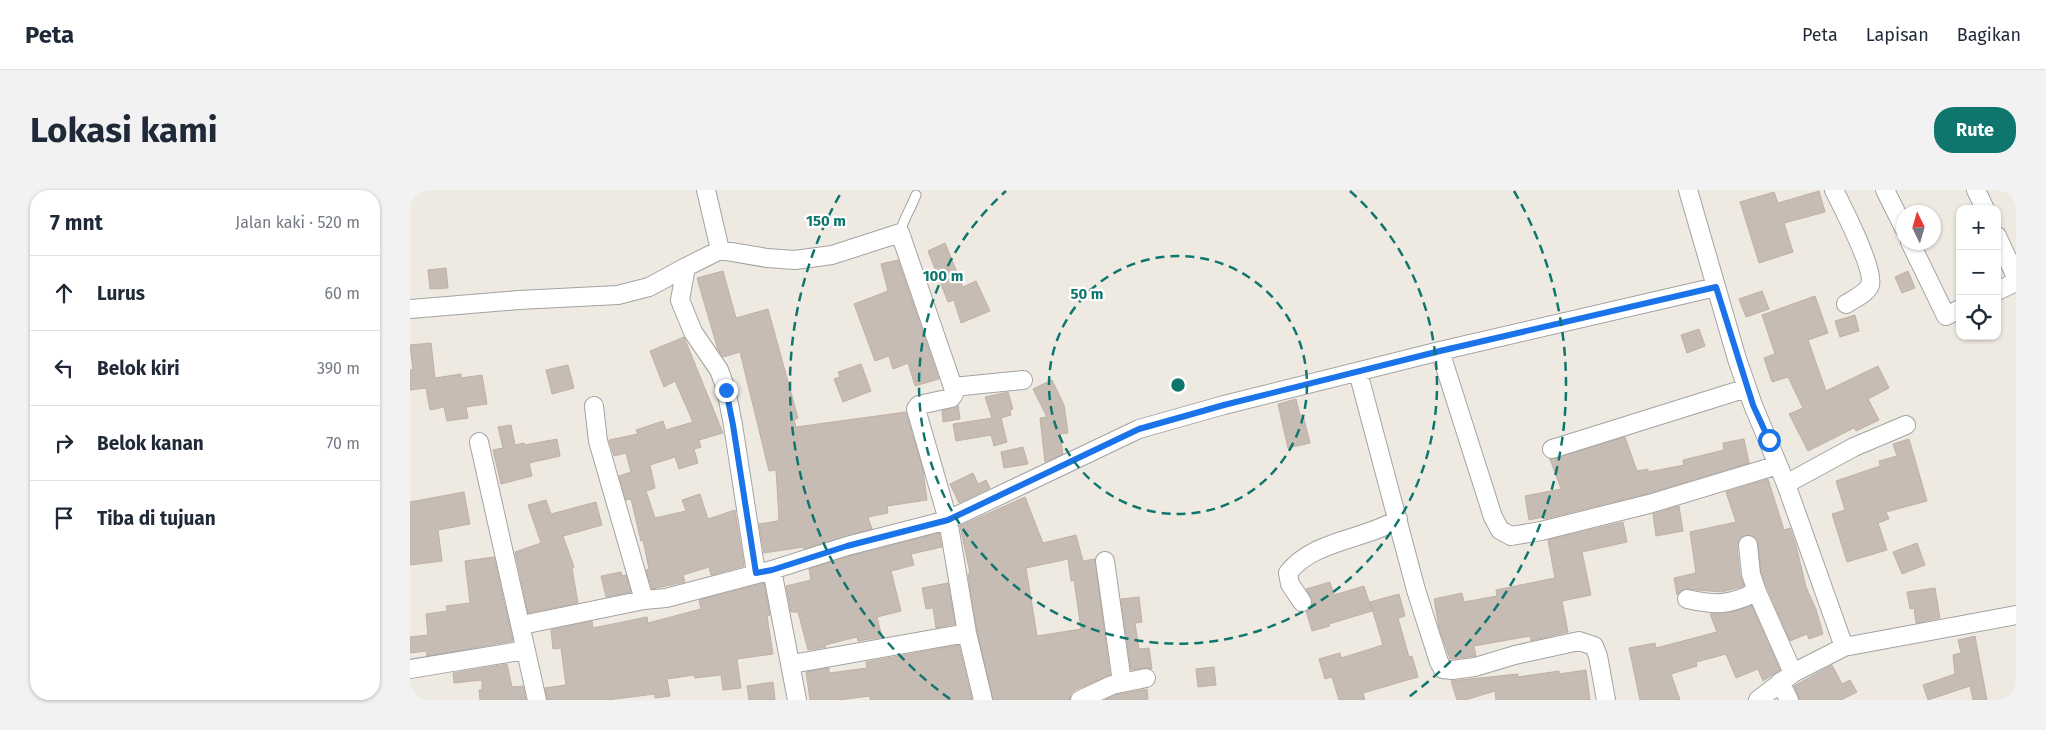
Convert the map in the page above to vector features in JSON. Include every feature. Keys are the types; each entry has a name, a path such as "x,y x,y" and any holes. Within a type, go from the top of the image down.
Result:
{"street":[{"path":"706,190 720,250"},
{"path":"1688,190 1747,388 1786,484 1844,647"},
{"path":"1834,190 1865,257 1871,276 1870,285 1865,291 1846,304"},
{"path":"1885,190 1896,212"},
{"path":"1976,190 1982,205"},
{"path":"410,309 519,300 618,295 648,287 720,250 767,258 795,260 832,254 900,233 953,387 954,394 951,398 920,405 916,409 948,520 967,633 983,700"},
{"path":"2001,245 2016,277"},
{"path":"1914,250 1946,316 1956,311"},
{"path":"686,267 680,300 693,332 719,370 726,390 764,572 792,664 797,700"},
{"path":"2001,289 2016,282"},
{"path":"522,625 644,600 666,598 764,572 847,546 948,520 1139,429 1440,351 1716,287"},
{"path":"1440,351 1493,517 1500,530 1511,536 1541,531 1649,504 1778,465"},
{"path":"1358,372 1416,590 1438,662 1443,669 1452,670 1475,667 1515,655 1580,641 1594,646 1598,656 1606,700"},
{"path":"953,387 1023,380"},
{"path":"1552,449 1747,388"},
{"path":"594,406 598,441 644,600"},
{"path":"1786,484 1854,447 1906,425"},
{"path":"479,442 522,625 537,700"},
{"path":"1302,602 1290,584 1288,573 1294,566 1303,559 1346,538 1378,529 1398,519"},
{"path":"1748,545 1751,574 1786,678 1790,700"},
{"path":"1105,561 1122,682"},
{"path":"1687,599 1713,605 1742,598 1757,592"},
{"path":"1758,700 1786,678 1844,647 2016,615"},
{"path":"792,664 967,633"},
{"path":"410,669 526,650"},
{"path":"1080,700 1122,682 1146,678"}],"lane":[{"path":"900,233 902,223 910,212 916,195"}],"building":[{"path":"1819,191 1825,212 1784,223 1793,252 1759,263 1740,202 1774,192 1778,203"},
{"path":"945,243 963,287 976,281 990,311 961,323 954,300 948,302 928,251"},
{"path":"898,260 939,379 915,386 908,363 893,369 889,356 875,361 854,304 888,291 881,264"},
{"path":"446,268 448,288 430,289 428,270"},
{"path":"723,271 736,318 768,309 798,418 794,420 796,427 906,412 923,470 927,500 887,506 888,513 868,517 872,529 804,549 803,547 764,553 759,524 778,521 779,518 776,470 769,471 740,352 723,357 718,350 697,278"},
{"path":"1908,271 1915,288 1902,293 1895,277"},
{"path":"1762,291 1769,309 1746,317 1739,299"},
{"path":"1815,296 1828,333 1808,340 1826,391 1878,366 1889,388 1868,399 1879,420 1856,431 1854,428 1808,451 1789,414 1803,408 1788,377 1772,382 1764,358 1775,354 1762,315"},
{"path":"1855,315 1859,331 1840,337 1835,321"},
{"path":"1699,329 1705,346 1687,353 1681,335"},
{"path":"684,337 723,433 699,440 701,447 694,449 698,463 679,469 675,457 650,465 655,488 646,491 655,518 686,511 682,500 700,494 708,519 735,510 744,566 711,575 709,567 683,575 685,582 652,589 646,570 649,569 643,540 641,541 631,499 626,500 619,476 631,472 626,453 614,456 609,440 638,434 636,430 663,421 666,430 693,422 675,381 664,387 650,351"},
{"path":"431,343 435,378 461,374 461,378 482,375 487,404 466,407 468,418 447,421 444,407 430,410 426,388 410,390 410,370 413,370 410,345"},
{"path":"861,364 871,391 843,402 834,379 840,377 838,372"},
{"path":"568,365 574,388 552,394 546,370"},
{"path":"1052,380 1064,405 1068,433 1060,434 1063,454 1045,462 1040,418 1047,417 1033,389"},
{"path":"1008,392 1013,409 1010,410 1011,415 1001,418 1007,442 994,446 991,435 956,441 953,424 992,418 985,397"},
{"path":"1296,399 1300,415 1303,415 1310,443 1288,448 1278,404"},
{"path":"958,405 960,419 943,422 942,411"},
{"path":"511,425 515,445 557,439 560,456 529,463 532,476 501,484 493,450 503,448 498,427"},
{"path":"1625,437 1637,471 1648,469 1648,472 1684,465 1683,460 1724,450 1723,443 1744,439 1749,463 1646,494 1544,519 1543,517 1529,520 1525,496 1561,489 1550,459"},
{"path":"1909,439 1927,501 1886,512 1889,519 1878,523 1887,550 1847,562 1832,514 1845,510 1836,481 1880,466 1879,461 1897,456 1893,444"},
{"path":"1023,447 1028,464 1004,468 1001,452"},
{"path":"973,473 978,484 986,480 990,488 959,503 950,484"},
{"path":"1768,479 1784,530 1790,528 1806,587 1816,609 1823,634 1809,639 1807,634 1790,641 1761,572 1758,543 1752,535 1741,537 1737,546 1740,575 1744,586 1722,592 1684,589 1677,595 1674,578 1696,573 1690,532 1736,522 1726,492"},
{"path":"464,492 470,524 438,530 442,561 410,565 410,502"},
{"path":"1025,497 1043,543 1076,535 1083,561 1095,559 1110,675 1075,690 1071,694 1070,700 993,700 977,631 968,574 970,573 960,526","holes":["1068,559 1071,581 1074,580 1081,629 1037,636 1026,568"]},
{"path":"546,500 551,514 596,502 602,525 563,536 574,567 572,568 578,603 528,613 515,552 541,543 528,505"},
{"path":"1679,506 1683,531 1656,536 1653,514"},
{"path":"1623,522 1627,542 1582,552 1591,595 1562,601 1568,632 1531,641 1530,636 1474,646 1476,656 1450,659 1439,628 1434,599 1462,593 1464,602 1497,596 1496,590 1555,578 1548,540"},
{"path":"939,533 942,547 911,554 914,565 891,571 901,611 877,617 882,637 858,641 857,637 825,645 826,647 808,650 798,612 791,612 786,586 811,580 809,569 850,556"},
{"path":"1917,543 1925,565 1902,574 1893,552"},
{"path":"494,557 513,641 427,656 426,651 410,653 410,637 428,635 426,614 447,611 446,606 470,603 465,561"},
{"path":"621,572 622,576 626,575 631,592 606,597 601,576"},
{"path":"1330,582 1334,595 1364,586 1372,611 1312,631 1306,611 1311,609 1313,601 1306,589"},
{"path":"764,583 770,615 767,616 773,654 737,659 741,688 723,690 721,675 695,678 694,675 667,679 670,696 655,698 655,694 607,700 547,700 545,688 566,685 561,648 553,649 551,630 592,621 593,628 647,617 648,623 701,609 699,600"},
{"path":"948,583 955,624 936,628 933,608 926,609 922,588"},
{"path":"1935,588 1940,618 1916,623 1914,608 1910,609 1907,592"},
{"path":"1399,594 1405,616 1398,618 1409,657 1412,656 1418,677 1363,693 1365,700 1339,700 1332,677 1325,679 1319,659 1340,653 1341,658 1383,645 1370,602"},
{"path":"1139,597 1142,622 1135,623 1139,649 1149,648 1152,669 1131,670 1121,599"},
{"path":"1752,606 1780,670 1763,681 1758,669 1736,678 1726,654 1696,662 1697,666 1671,674 1680,700 1640,700 1629,648 1655,643 1656,648 1717,632 1710,614 1732,612"},
{"path":"1975,636 1987,700 1973,700 1970,686 1928,700 1923,685 1955,674 1953,655 1961,653 1958,640"},
{"path":"959,645 972,700 870,700 870,696 838,700 810,700 806,672 829,668 829,673 867,668 866,662"},
{"path":"507,664 512,687 523,686 526,700 480,700 479,690 482,690 482,680 454,683 453,673"},
{"path":"1832,665 1842,684 1850,680 1857,692 1841,700 1800,700 1794,686"},
{"path":"1214,667 1216,685 1198,687 1196,669"},
{"path":"1586,670 1590,700 1496,700 1495,691 1465,700 1457,700 1451,681 1518,674 1518,677 1559,671 1559,674"},
{"path":"773,682 775,700 749,700 747,686"},
{"path":"1147,689 1148,700 1105,700 1115,695"}],"route":[{"path":"726,390 756,573 772,570 847,546 948,520 1139,429 1224,405 1440,351 1716,287 1737,359 1753,405 1769,440"}]}
